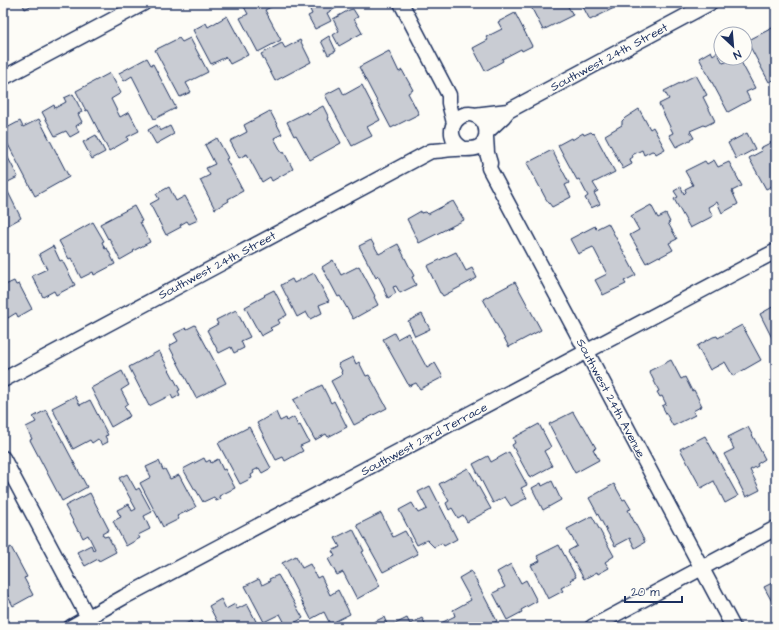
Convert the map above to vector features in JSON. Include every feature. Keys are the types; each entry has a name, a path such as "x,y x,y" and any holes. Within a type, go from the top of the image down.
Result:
{"street":[{"path":"3,78 144,3"},
{"path":"401,3 450,95 453,126"},
{"name":"Southwest 24th Street","path":"473,115 508,111 710,3"},
{"path":"450,95 473,115"},
{"name":"Southwest 24th Street","path":"486,134 508,111"},
{"path":"466,114 473,115 479,117 483,121 486,126 486,134 480,146 466,149 457,145 451,134 457,119 466,114"},
{"name":"Southwest 24th Street","path":"432,151 436,144 445,137 453,126"},
{"name":"Southwest 24th Avenue","path":"486,134 487,153 490,163 489,168 733,627"},
{"name":"Southwest 24th Street","path":"3,380 432,151 466,149"},
{"name":"Southwest 24th Avenue","path":"466,149 479,160 483,166 489,168"},
{"name":"Southwest 23rd Terrace","path":"71,627 91,622 124,597 776,251"},
{"path":"3,458 91,622"},
{"path":"592,627 776,528"}],"building":[{"path":"22,3 36,3 25,9"},
{"path":"245,3 272,3 273,6 265,10 281,40 258,52 240,18 248,14 243,5"},
{"path":"307,3 336,3 338,7 327,13 331,21 315,29 308,16 312,14"},
{"path":"529,3 566,3 573,15 543,30"},
{"path":"581,3 615,3 612,5 614,8 590,20"},
{"path":"353,9 358,17 354,19 362,33 339,46 333,35 339,31 333,19"},
{"path":"515,13 532,46 522,51 521,49 502,59 503,61 485,71 473,48 488,40 486,37 502,29 498,22"},
{"path":"227,16 248,55 230,64 226,57 211,64 193,30 206,23 208,27"},
{"path":"776,26 776,79 769,82 753,52 753,38"},
{"path":"329,36 336,51 328,55 321,41"},
{"path":"179,38 182,42 190,38 208,72 186,83 191,92 180,97 155,50"},
{"path":"300,40 311,62 275,81 261,54 282,43 285,48"},
{"path":"389,51 399,72 402,70 413,90 408,93 419,114 391,128 359,67"},
{"path":"711,51 713,55 713,66 743,66 755,88 746,92 750,100 728,112 699,58"},
{"path":"147,58 151,65 153,64 176,108 154,119 132,76 124,81 119,73"},
{"path":"110,73 121,93 111,99 120,117 129,112 139,131 127,137 128,140 109,151 88,110 86,111 76,91"},
{"path":"696,75 707,95 703,97 715,121 690,131 694,138 676,147 669,135 673,133 659,104 669,99 664,91"},
{"path":"362,85 380,120 367,127 372,136 352,146 325,95 340,87 344,95"},
{"path":"73,94 82,112 78,114 82,122 76,126 79,132 70,137 66,131 55,136 42,112 54,105 55,108 66,102 64,98"},
{"path":"323,106 341,143 310,160 296,135 294,136 287,122 307,112 308,114"},
{"path":"639,109 650,129 653,127 665,149 656,154 652,151 644,155 642,150 632,155 633,157 630,159 632,164 623,169 605,135 622,125 622,121 625,118"},
{"path":"270,111 282,134 274,138 282,153 284,152 293,169 272,181 270,177 262,182 247,154 239,158 230,141 247,132 244,125"},
{"path":"39,119 69,177 35,196 3,135 3,130 20,121 23,127"},
{"path":"157,125 160,131 170,126 174,134 156,144 148,130"},
{"path":"591,132 593,134 594,133 615,172 593,183 598,191 594,193 600,204 591,208 585,198 588,196 579,179 577,180 558,145 571,138 572,140 583,133 584,135"},
{"path":"747,133 755,149 736,159 728,143"},
{"path":"96,135 105,152 92,159 83,142"},
{"path":"217,138 243,191 228,199 229,201 215,209 200,180 210,175 206,168 215,164 205,145"},
{"path":"772,142 775,147 776,146 776,184 766,189 749,158 762,151 760,148"},
{"path":"3,148 18,177 4,184 21,218 3,228"},
{"path":"552,150 569,183 565,185 571,197 552,207 546,199 527,163"},
{"path":"714,160 718,167 729,162 742,186 732,191 738,204 722,213 717,202 708,207 713,216 690,228 674,199 678,197 674,191 681,187 684,194 686,192 685,189 693,185 685,171 705,161 707,164"},
{"path":"169,187 176,201 185,196 198,220 189,224 187,221 180,225 181,227 166,235 150,204 159,199 156,194"},
{"path":"453,201 464,220 419,243 407,219 421,211 421,213 426,212 428,214"},
{"path":"651,205 658,218 666,214 670,222 668,223 677,239 669,243 673,250 646,263 630,235 639,230 631,216"},
{"path":"134,206 142,221 140,222 150,242 120,260 100,224"},
{"path":"93,222 104,241 102,242 105,249 107,248 115,264 94,275 93,272 81,278 71,258 69,259 59,241"},
{"path":"608,223 636,275 624,281 626,284 603,295 595,280 607,274 593,247 578,254 570,239 595,226 596,229"},
{"path":"371,240 379,254 398,244 414,276 412,277 416,285 400,293 396,286 393,287 396,293 388,298 378,276 376,278 359,246"},
{"path":"53,246 60,261 62,260 75,285 56,295 54,291 43,297 32,276 47,269 39,254"},
{"path":"456,252 466,271 472,268 477,278 443,296 440,293 427,266"},
{"path":"333,260 341,275 359,266 375,296 374,297 378,305 353,319 340,296 338,297 322,267"},
{"path":"314,273 329,301 319,305 322,313 310,319 306,312 297,317 281,285 292,279 294,283"},
{"path":"14,281 16,285 19,284 32,309 18,317 16,313 3,321 3,292 5,291 3,286"},
{"path":"515,282 541,330 509,347 483,299"},
{"path":"274,290 287,315 278,320 280,323 270,328 272,330 261,336 245,307"},
{"path":"776,305 776,341 774,342 760,314"},
{"path":"236,310 250,337 241,341 244,348 234,353 231,347 219,353 207,330 218,324 216,320"},
{"path":"422,314 430,329 415,336 408,321"},
{"path":"195,325 226,383 196,398 169,346 178,341 174,334"},
{"path":"742,325 761,360 733,376 725,362 710,370 697,346 713,337 717,336 718,338"},
{"path":"394,333 397,339 408,333 427,368 435,363 443,377 420,389 416,383 409,386 383,339"},
{"path":"159,351 180,390 178,391 180,395 173,399 171,395 149,406 129,367"},
{"path":"353,357 356,364 359,362 366,376 369,375 387,408 354,425 331,381 342,375 342,371 338,364"},
{"path":"671,360 681,379 685,377 702,406 693,411 695,415 673,426 662,406 666,404 662,396 660,397 657,392 659,391 649,371"},
{"path":"122,371 129,385 121,390 128,403 124,406 130,416 111,427 91,388"},
{"path":"322,385 331,403 334,401 347,427 328,437 326,434 315,440 293,400"},
{"path":"75,396 80,405 90,400 108,435 105,436 108,442 102,445 98,439 92,443 90,440 73,449 52,408"},
{"path":"46,410 87,487 62,501 30,440 32,439 26,427 36,422 33,417"},
{"path":"276,412 280,421 286,418 287,421 294,417 298,426 300,425 309,442 300,446 303,451 285,461 283,457 276,460 257,423"},
{"path":"573,412 581,426 583,425 596,448 593,449 599,460 575,473 549,424"},
{"path":"539,424 551,447 544,451 552,466 530,478 512,445 515,443 513,438"},
{"path":"776,425 776,437 771,427"},
{"path":"249,427 271,468 262,473 259,468 253,471 254,473 251,475 252,478 240,484 218,443"},
{"path":"748,427 765,459 757,464 758,466 750,470 760,490 746,497 724,454 734,449 728,437"},
{"path":"705,436 738,496 725,503 714,481 701,488 680,449"},
{"path":"776,446 776,461 770,449"},
{"path":"509,452 527,485 521,488 527,498 511,506 505,497 493,503 473,464 488,456 491,462"},
{"path":"204,458 206,462 210,460 211,463 218,459 223,470 225,469 235,488 219,496 221,499 216,501 214,497 203,502 183,469"},
{"path":"159,461 163,470 165,469 170,479 179,475 196,507 177,516 179,519 163,527 140,483 151,477 146,467"},
{"path":"468,468 491,509 467,522 463,515 458,518 452,508 449,510 446,503 449,501 439,484"},
{"path":"127,474 136,490 139,488 152,512 144,516 150,529 138,535 140,538 126,546 113,521 121,517 117,510 129,504 132,511 136,509 119,478"},
{"path":"552,481 561,500 543,510 532,488 541,483 542,486"},
{"path":"614,484 623,500 625,499 631,509 628,510 645,542 635,548 630,538 615,546 589,498"},
{"path":"430,486 457,539 444,546 442,543 434,547 427,540 417,545 399,510 412,503 418,513 427,509 418,492"},
{"path":"90,493 109,530 102,534 104,537 108,536 116,552 99,561 98,559 85,566 77,552 91,545 93,550 95,549 88,535 83,538 79,530 78,531 65,506"},
{"path":"381,513 393,537 405,531 418,554 383,572 357,525"},
{"path":"592,516 614,556 605,562 609,568 584,579 568,551 577,546 567,529"},
{"path":"3,519 7,528 3,530"},
{"path":"353,529 364,551 362,552 380,586 357,599 343,572 337,575 328,559 335,556 332,551 340,547 335,538"},
{"path":"559,545 576,577 570,580 572,582 561,588 563,591 548,599 531,565 540,561 537,556"},
{"path":"11,547 27,577 24,578 33,595 13,606 3,587 3,552"},
{"path":"296,556 302,568 310,564 317,578 321,576 330,595 338,590 350,614 330,624 324,612 311,619 282,563"},
{"path":"511,564 521,583 526,580 537,601 521,610 522,612 507,620 493,593 505,587 497,572"},
{"path":"471,571 497,621 486,627 443,627 441,623 455,616 453,610 471,600 459,578"},
{"path":"278,575 303,618 287,627 280,614 264,622 245,586 259,579 262,585 270,581 269,579"},
{"path":"776,581 776,609 764,587"},
{"path":"221,599 226,609 235,604 237,609 247,604 259,627 220,627 209,606"},
{"path":"384,617 388,627 369,627 368,625"},
{"path":"407,618 410,624 422,618 427,627 389,627"},
{"path":"191,621 193,626 202,621 205,627 180,627"}]}
